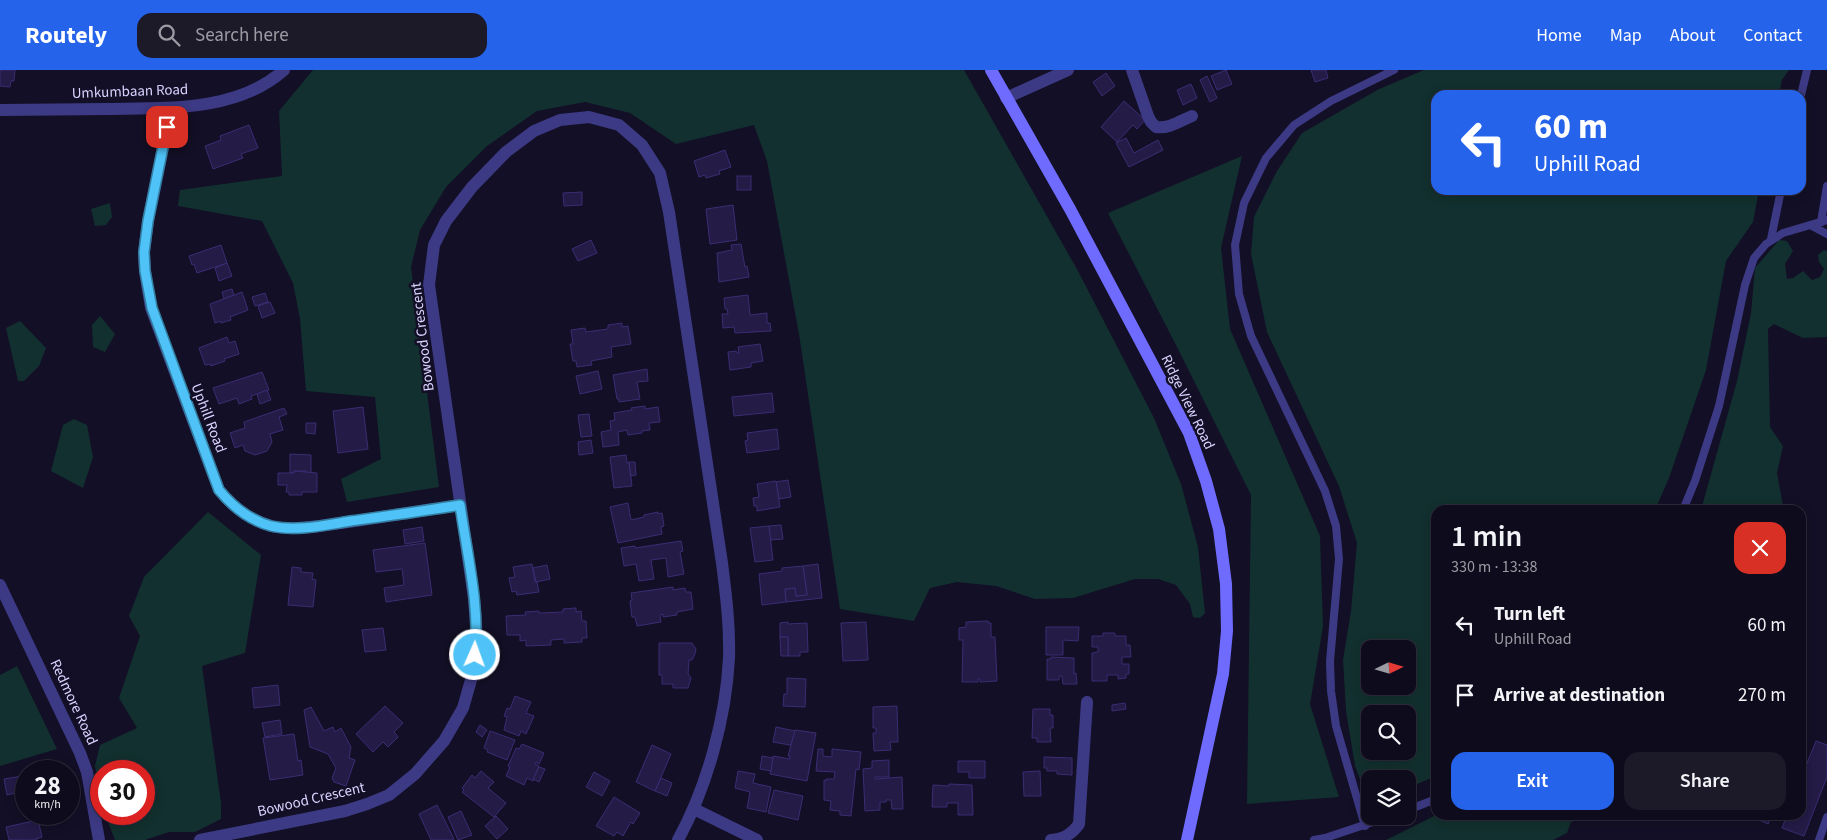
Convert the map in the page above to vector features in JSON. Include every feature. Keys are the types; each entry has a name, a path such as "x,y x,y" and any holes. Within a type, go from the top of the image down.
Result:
{"street":[{"name":"Umkumbaan Road","path":"0,110 171,108 203,104 235,97 258,89 284,70"},
{"name":"Ridge View Road","path":"991,70 1070,209 1189,433 1206,481 1219,529 1226,584 1227,631 1222,674 1187,840"},
{"path":"1006,98 1068,70"},
{"path":"1132,70 1150,122 1156,127 1170,126 1192,116"},
{"name":"Uphill Road","path":"171,108 148,221 144,252 145,271 152,308 219,490 230,503 244,514 272,526 322,526 460,505"},
{"name":"Bowood Crescent","path":"200,840 345,811 389,795 415,774 444,741 463,708 474,673 477,638 474,599 429,285 434,246 446,221 472,187 506,152 534,130 560,120 589,117 619,125 642,145 660,172 667,204 722,563 728,612 729,659 725,696 715,745 694,809 678,840"},
{"name":"Redmore Road","path":"0,585 80,753 87,772 98,840"},
{"path":"1051,840 1064,838 1072,833 1079,824 1087,702"},
{"path":"694,809 757,840"}],"lane":[{"path":"1314,840 1365,826 1336,726 1331,691 1330,661 1339,559 1336,526 1325,491 1251,336 1239,294 1235,245 1244,203 1266,158 1294,125 1331,101 1394,70"},
{"path":"1801,90 1806,70"},
{"path":"1684,505 1695,481 1719,406 1745,285 1754,258 1772,239 1792,229 1812,226 1824,221 1827,186"},
{"path":"1772,239 1780,195"},
{"path":"1812,226 1827,234"},
{"path":"1416,807 1431,801"},
{"path":"1819,840 1827,817"}],"green space":[{"path":"313,70 964,70 1078,271 1154,418 1181,484 1198,547 1205,613 1200,618 1193,617 1190,604 1176,585 1158,579 1135,579 1073,598 1035,599 996,586 957,582 930,588 914,621 840,609 799,334 767,161 754,125 676,144 630,113 585,102 537,111 487,146 446,187 420,230 411,267 439,487 347,502 341,479 381,459 375,397 306,391 300,319 293,283 262,221 178,206 180,190 282,176 279,111"},
{"path":"1424,70 1789,70 1782,80 1780,90 1431,90 1431,195 1758,195 1753,222 1726,261 1706,370 1669,478 1657,505 1431,505 1431,778 1416,785 1416,770 1361,770 1361,782 1355,766 1346,711 1343,660 1351,611 1357,543 1339,486 1267,332 1251,254 1254,217 1277,171 1302,133 1379,89"},
{"path":"1242,156 1221,248 1230,329 1320,536 1323,626 1310,704 1339,797 1247,804 1251,495 1108,213"},
{"path":"110,203 112,217 106,225 95,226 91,209"},
{"path":"1779,240 1787,241 1793,251 1785,264 1787,279 1793,278 1803,271 1812,280 1820,277 1824,269 1819,262 1818,255 1824,250 1827,251 1827,337 1803,338 1774,324 1768,329 1770,427 1783,446 1777,473 1783,505 1702,505 1737,381 1751,313 1755,268"},
{"path":"100,316 115,334 105,352 93,347 92,325"},
{"path":"20,321 46,348 39,366 24,381 18,381 6,328"},
{"path":"74,419 87,425 93,457 83,488 51,471 63,425"},
{"path":"208,512 261,555 245,653 202,666 221,803 221,819 195,832 169,832 145,840 115,840 109,825 155,825 155,760 96,760 100,745 137,728 119,698 140,636 129,616 144,577"},
{"path":"17,666 57,749 0,766 0,675"},
{"path":"1431,818 1431,820 1578,820 1571,822 1567,833 1553,840 1386,840"}],"building":[{"path":"0,70 15,70 14,81 11,81 10,87 0,86"},
{"path":"1226,70 1232,84 1217,90 1211,76"},
{"path":"1311,70 1326,70 1328,78 1315,82"},
{"path":"1106,73 1115,86 1102,96 1093,82"},
{"path":"1207,76 1217,98 1210,102 1200,80"},
{"path":"1191,84 1197,98 1183,105 1177,90"},
{"path":"1124,101 1145,120 1137,129 1133,125 1117,142 1101,127"},
{"path":"249,125 258,148 241,154 243,158 213,169 205,146 221,140 220,136"},
{"path":"1126,138 1134,153 1158,140 1163,150 1129,167 1116,143"},
{"path":"725,150 731,167 719,171 720,174 706,178 705,175 699,177 694,161"},
{"path":"737,176 751,176 751,190 737,190"},
{"path":"582,192 582,205 564,206 563,193"},
{"path":"733,205 737,240 710,244 706,209"},
{"path":"591,240 597,253 578,261 572,249"},
{"path":"741,244 745,267 747,266 749,277 719,282 717,253 732,250 731,245"},
{"path":"221,245 227,263 197,273 189,256"},
{"path":"227,263 232,276 219,281 215,268"},
{"path":"232,289 234,295 224,299 222,292"},
{"path":"242,292 248,310 230,317 231,320 215,323 210,304"},
{"path":"265,293 268,302 255,306 252,297"},
{"path":"748,295 750,315 767,313 767,323 770,323 771,331 735,333 734,327 723,328 722,314 728,314 727,309 725,309 724,298"},
{"path":"270,302 275,313 262,318 258,306"},
{"path":"622,323 622,327 628,326 631,344 611,347 612,357 591,361 592,365 577,367 576,361 573,361 570,344 573,344 571,330 585,328 586,332 608,329 608,325"},
{"path":"227,337 229,343 235,341 239,354 211,366 211,364 205,365 199,348"},
{"path":"760,344 763,361 751,363 751,367 730,370 728,352 736,351 739,353 738,347"},
{"path":"647,369 648,381 637,382 640,399 619,402 613,375"},
{"path":"598,371 602,389 580,394 576,376"},
{"path":"262,372 269,390 251,396 252,399 239,404 237,398 219,404 213,388"},
{"path":"267,390 271,400 260,404 257,394"},
{"path":"772,393 774,412 734,416 732,397"},
{"path":"645,406 645,409 658,407 660,422 649,423 650,430 642,431 642,433 628,435 627,430 618,432 619,445 603,447 601,432 611,430 610,421 615,420 614,413"},
{"path":"363,407 368,449 338,453 333,411"},
{"path":"284,408 287,414 279,417 283,430 270,434 272,442 267,451 255,455 245,451 243,445 235,448 230,433 245,428 244,422"},
{"path":"589,414 592,436 581,437 578,415"},
{"path":"306,423 316,423 315,434 306,433"},
{"path":"777,429 779,449 747,453 745,441 748,440 747,433"},
{"path":"591,440 593,453 579,455 578,442"},
{"path":"290,454 311,455 311,473 294,471 294,473 290,473"},
{"path":"626,455 627,463 629,462 632,486 614,488 610,457"},
{"path":"629,462 635,462 636,475 631,476"},
{"path":"294,471 317,473 317,492 302,492 302,495 289,495 289,492 286,492 287,485 278,485 278,473 294,473"},
{"path":"788,480 791,497 779,499 776,482"},
{"path":"776,481 780,507 757,511 753,498 759,497 757,484"},
{"path":"628,503 631,520 644,517 644,515 662,513 664,526 661,527 662,534 618,543 610,507"},
{"path":"781,525 783,539 770,540 769,526"},
{"path":"769,526 773,560 755,562 750,528"},
{"path":"422,527 424,541 405,544 403,530"},
{"path":"681,541 683,551 680,552 684,574 668,577 666,558 651,560 654,579 639,581 636,564 624,566 621,548 635,546 635,548"},
{"path":"425,543 432,595 386,602 384,588 404,585 402,569 376,572 373,550"},
{"path":"532,564 539,592 517,595 516,591 512,592 509,578 515,577 513,567"},
{"path":"818,564 822,598 786,602 785,589 795,588 796,596 807,595 803,566"},
{"path":"547,565 550,579 536,582 533,568"},
{"path":"803,566 807,595 796,596 795,588 785,589 786,602 762,605 759,574 782,571 782,568"},
{"path":"292,567 301,568 301,572 313,573 312,579 316,580 313,607 288,605"},
{"path":"673,587 673,590 685,588 686,592 691,592 693,609 677,612 677,615 663,617 663,614 660,615 661,622 637,626 635,617 632,617 631,593"},
{"path":"576,608 576,612 581,611 582,621 586,621 587,638 582,638 582,642 564,643 564,639 551,640 551,645 526,646 526,640 520,641 520,635 507,635 506,616 526,615 525,612 539,611 539,613 563,612 563,609"},
{"path":"988,621 991,623 991,637 995,637 997,681 980,682 980,679 978,679 978,682 962,682 963,640 959,640 959,628 966,627 966,622"},
{"path":"788,622 788,624 807,623 808,652 800,652 800,656 788,656 788,637 780,637 780,623"},
{"path":"866,622 868,660 843,661 841,623"},
{"path":"1046,627 1079,627 1078,641 1063,640 1063,655 1046,655"},
{"path":"383,628 386,650 365,652 362,630"},
{"path":"1103,633 1115,633 1115,636 1126,636 1126,645 1130,645 1131,657 1122,657 1122,664 1129,664 1129,674 1126,674 1126,678 1118,679 1118,675 1107,675 1107,681 1092,681 1092,653 1098,652 1098,647 1092,647 1092,636 1103,636"},
{"path":"780,637 788,637 788,656 781,656"},
{"path":"659,643 692,643 696,649 692,660 689,660 688,674 691,678 688,688 673,688 673,684 662,684 662,675 659,675"},
{"path":"1051,657 1074,658 1074,674 1076,673 1077,684 1063,684 1062,676 1059,676 1059,680 1047,680 1047,659 1051,659"},
{"path":"787,678 806,679 805,707 783,706 784,694 787,694"},
{"path":"278,685 280,705 254,708 252,688"},
{"path":"515,696 531,702 526,713 534,716 526,734 521,731 519,736 504,730 507,717 504,716 507,708 510,709"},
{"path":"1125,703 1126,709 1112,711 1112,705"},
{"path":"385,706 403,723 394,732 398,737 388,747 383,742 373,752 356,734"},
{"path":"897,706 898,742 890,742 891,750 874,751 873,733 876,733 876,728 873,728 873,707"},
{"path":"311,707 324,731 333,727 335,732 341,728 351,747 349,758 355,760 346,786 334,782 332,778 336,768 328,754 310,747 304,710"},
{"path":"1033,709 1050,709 1050,715 1053,715 1053,728 1050,728 1051,742 1037,742 1037,738 1032,738"},
{"path":"280,720 282,734 265,737 262,723"},
{"path":"480,725 487,730 482,737 476,732"},
{"path":"776,727 795,731 792,744 773,742"},
{"path":"795,730 816,733 807,781 770,774 773,756 790,759 790,756 788,756"},
{"path":"490,731 515,740 507,760 487,752 488,750 484,748"},
{"path":"294,734 298,761 301,760 303,775 270,780 263,738"},
{"path":"1816,741 1827,745 1827,777 1804,836 1782,828 1785,820 1806,820 1806,766"},
{"path":"522,744 544,753 539,764 536,762 535,764 539,766 533,781 527,778 524,785 506,776 516,748 519,749"},
{"path":"652,745 671,754 655,791 636,782"},
{"path":"818,749 823,749 823,756 832,757 832,749 861,752 859,770 856,769 851,816 840,815 840,811 830,810 831,801 824,800 824,780 834,779 835,772 816,771"},
{"path":"762,756 773,758 771,771 760,769"},
{"path":"1044,757 1072,758 1072,775 1057,774 1057,771 1047,771 1047,768 1044,768"},
{"path":"889,760 889,777 875,777 875,779 902,777 903,809 892,809 891,800 886,800 886,802 880,802 880,810 865,811 863,769 872,768 872,761"},
{"path":"958,761 985,761 985,778 969,778 969,772 958,772"},
{"path":"539,767 545,769 539,782 533,779"},
{"path":"481,771 494,782 488,788 506,803 494,817 462,792 464,790 462,788 472,775 475,778"},
{"path":"738,771 755,774 753,783 771,787 766,812 747,808 750,792 735,788"},
{"path":"1040,771 1041,796 1024,796 1023,772"},
{"path":"594,772 610,781 602,796 586,787"},
{"path":"15,777 15,793 7,795 4,779"},
{"path":"661,778 672,783 667,796 655,791"},
{"path":"949,784 972,785 973,815 958,815 958,803 947,803 947,807 932,807 933,785 949,786"},
{"path":"774,790 803,796 798,820 768,813"},
{"path":"614,797 640,813 633,824 631,822 623,836 617,832 614,836 596,826"},
{"path":"437,805 453,840 431,840 419,814"},
{"path":"461,811 472,835 458,840 448,817"},
{"path":"496,816 508,829 497,839 485,826"},
{"path":"1759,820 1770,820 1768,824"},
{"path":"39,825 42,837 37,840 9,840 6,827"}],"route":[{"path":"167,127 148,221 144,252 145,271 152,308 178,384 219,490 230,503 244,514 272,526 322,526 460,505 474,599 477,638 475,655"}]}
